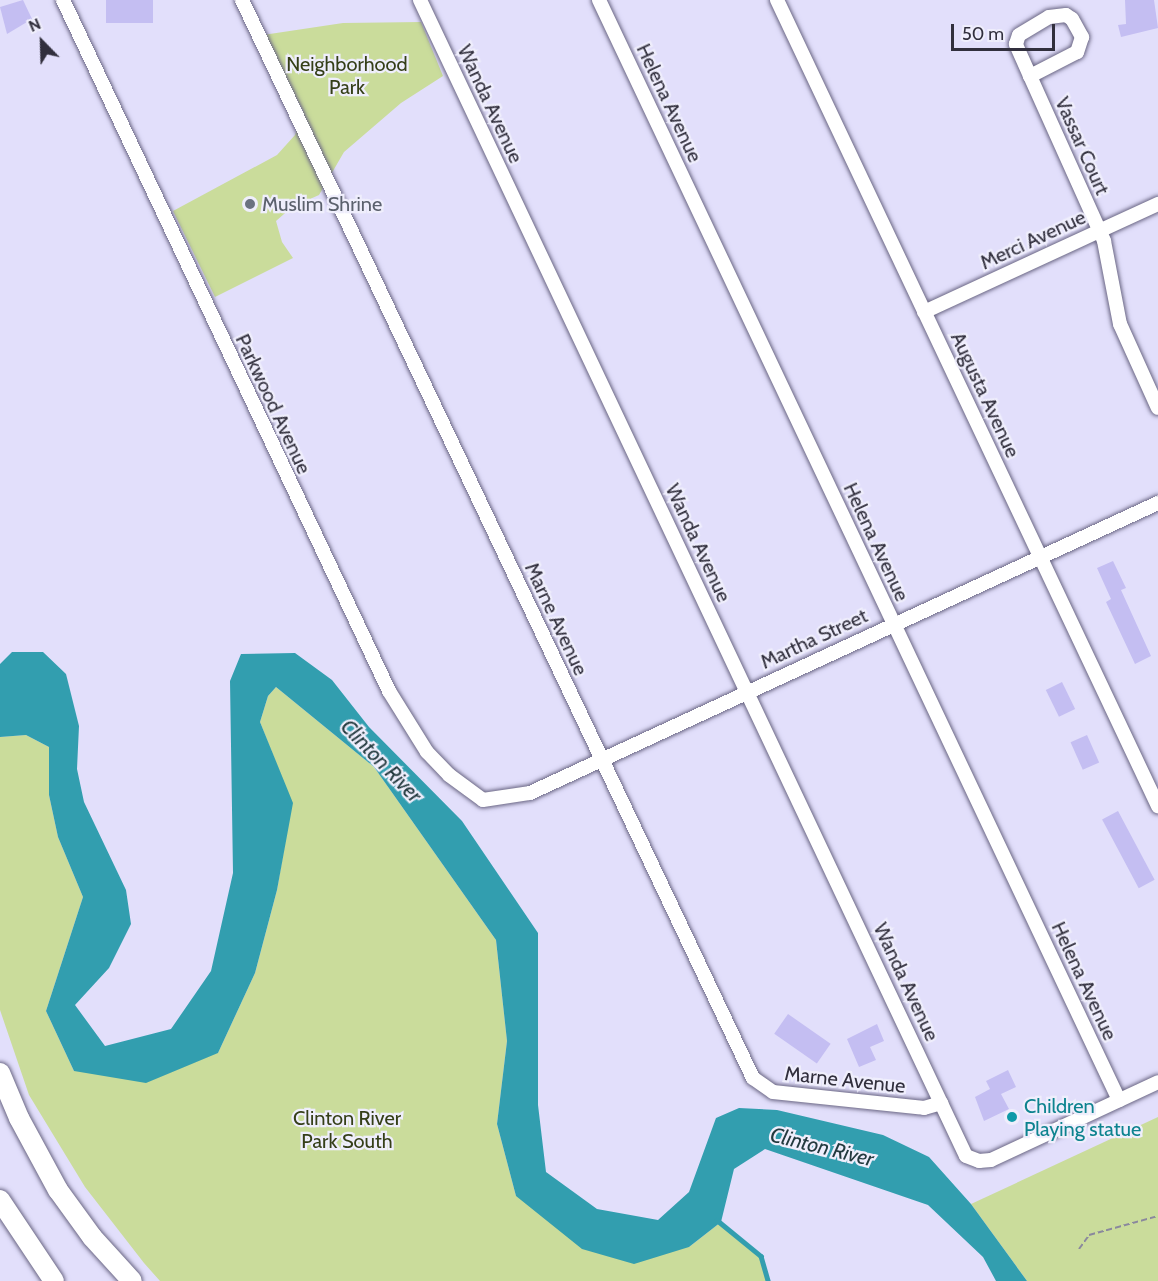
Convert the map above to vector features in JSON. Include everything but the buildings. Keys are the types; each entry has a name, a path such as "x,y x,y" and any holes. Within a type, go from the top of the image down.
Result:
{"main road":[{"path":"0,1073 19,1118 58,1190 92,1237 132,1281"},
{"path":"0,1200 54,1281"}],"street":[{"name":"Parkwood Avenue","path":"63,0 392,697 427,752 449,776 483,800"},
{"name":"Marne Avenue","path":"242,0 757,1083 773,1092 924,1108 941,1103"},
{"name":"Wanda Avenue","path":"420,0 966,1156 985,1162 1158,1083"},
{"name":"Helena Avenue","path":"599,0 1119,1100"},
{"name":"Augusta Avenue","path":"777,0 1158,806"},
{"name":"Vassar Court","path":"1030,76 1077,52 1082,37 1072,19 1066,15 1049,17 1019,35 1016,44 1030,76 1099,231 1110,265 1120,324 1158,408"},
{"name":"Merci Avenue","path":"924,312 1158,204"},
{"name":"Martha Street","path":"483,800 530,793 1158,503"}],"path":[{"path":"1079,1249 1089,1235 1158,1216"}],"green space":[{"name":"Neighborhood Park","path":"421,22 443,76 401,103 344,152 319,195 292,207 276,221 282,242 293,258 215,297 173,211 277,155 295,135 303,111 263,35 343,23"},
{"name":"Clinton River Park South","path":"276,687 374,767 496,940 507,1041 497,1124 516,1196 689,1247 721,1222 761,1256 768,1281 160,1281 144,1263 85,1187 29,1095 0,1010 0,737 26,735 49,747 49,795 58,837 83,897 46,1011 74,1071 218,1053 255,973 277,890 292,803 260,722 268,696"},
{"path":"1158,1117 1158,1281 1027,1281 971,1204"}],"water":[{"name":"Clinton River","path":"12,652 43,652 66,674 79,726 77,769 84,802 126,890 131,924 109,968 75,1005 105,1046 171,1029 211,971 233,873 230,681 241,654 295,653 332,680 369,727 462,821 538,933 538,1105 546,1172 597,1209 658,1220 689,1192 716,1118 739,1108 777,1110 883,1135 929,1157 971,1204 1027,1281 996,1281 983,1257 928,1205 765,1149 734,1169 721,1222 689,1247 634,1264 582,1249 516,1196 497,1124 507,1041 496,940 374,767 276,687 268,696 260,722 293,803 277,890 255,973 218,1053 146,1083 74,1071 46,1011 83,897 58,837 49,795 49,747 26,735 0,737 0,664"}],"waterway":[{"path":"717,1220 761,1256 768,1281"}],"place":[{"name":"Muslim Shrine","path":"250,204"},
{"name":"Children Playing statue","path":"1012,1117"}]}
